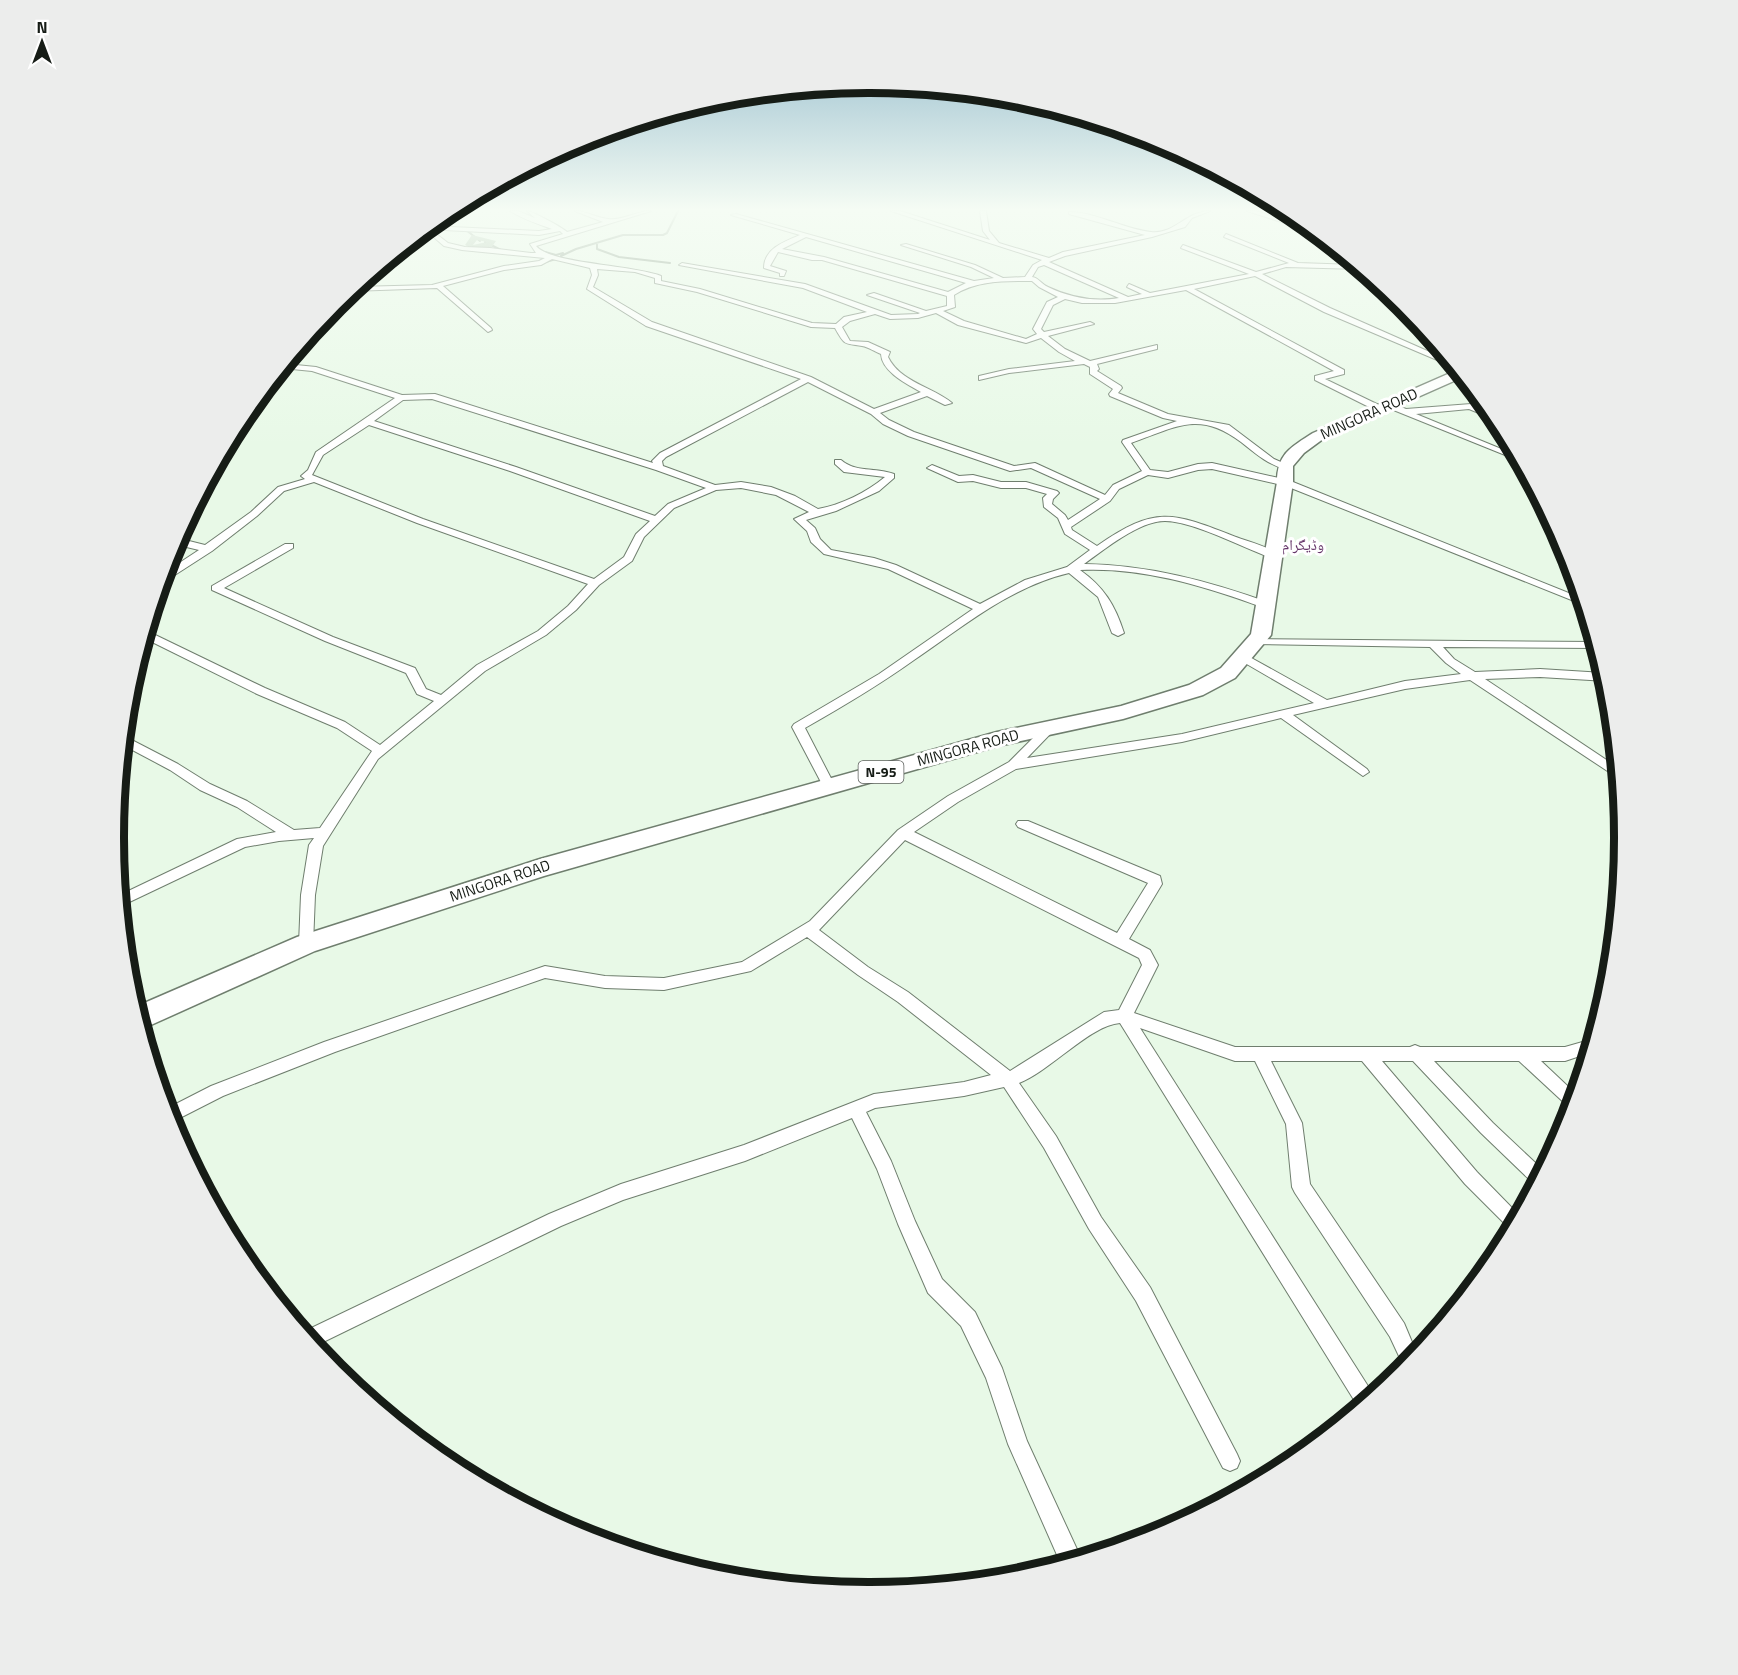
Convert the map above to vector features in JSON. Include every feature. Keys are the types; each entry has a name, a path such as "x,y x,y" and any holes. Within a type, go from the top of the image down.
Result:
{"highway":[{"name":"MINGORA ROAD","path":"146,1014 306,944 540,868 997,739 1123,712 1196,690 1228,673 1261,635 1285,477 1298,450 1318,436 1391,409 1454,377"}],"street":[{"path":"443,289 488,330"},
{"path":"591,289 649,324 808,379 874,412 894,426 945,448 1013,469 1032,465 1107,499"},
{"path":"695,289 783,315 793,322 811,325 838,326 847,319 875,312"},
{"path":"814,289 890,317 939,312 951,307 950,295"},
{"path":"930,289 950,295"},
{"path":"950,295 958,289"},
{"path":"1048,289 1064,297 1082,301 1127,299 1181,289"},
{"path":"1106,289 1127,299"},
{"path":"1137,289 1150,295"},
{"path":"1189,289 1341,372 1318,378 1507,454"},
{"path":"1286,289 1440,360"},
{"path":"871,295 928,314"},
{"path":"1064,297 1050,304 1037,329 1050,344 1094,367 1093,372 1118,388 1113,394 1166,416 1230,429 1271,461 1285,477"},
{"path":"939,312 961,323 1026,341 1042,334 1090,324"},
{"path":"838,326 847,342 865,344 887,354 884,356 889,368 948,403"},
{"path":"982,378 1009,371 1087,363 1154,347"},
{"path":"292,367 313,369 410,399 432,396 659,468 714,488"},
{"path":"659,468 657,461 678,447 808,379"},
{"path":"874,412 929,392"},
{"path":"401,397 319,454 312,471 306,476 420,521 595,583"},
{"path":"1467,406 1479,411"},
{"path":"1391,409 1475,406"},
{"path":"1147,472 1126,442 1187,420"},
{"path":"368,422 513,468 656,520"},
{"path":"838,462 847,470 881,472 891,477 876,489 833,509 816,512 799,519 812,530 815,540 828,552 892,567 978,608"},
{"path":"1066,526 1107,499 1116,487 1147,472 1168,475 1198,467 1212,466 1285,477 1574,598"},
{"path":"932,468 958,479 973,478 1001,485 1026,485 1054,493"},
{"path":"174,571 208,549 254,514 281,489 314,479"},
{"path":"1073,484 1054,493 1048,498 1047,505 1062,517 1068,532 1098,550"},
{"path":"306,944 308,895 316,845 374,756 481,668 542,633 573,608 595,583 628,559 640,536 671,506 714,488 730,485 770,488 796,498 816,512"},
{"path":"1071,569 1147,521 1165,518 1191,524 1273,555"},
{"path":"185,543 208,549"},
{"path":"289,546 216,588 329,639 411,671 421,692 443,700"},
{"path":"829,786 798,727 909,659 990,600 1028,582 1071,569 1123,568 1173,575 1218,587 1266,605"},
{"path":"1071,569 1093,584 1110,605 1118,633"},
{"path":"152,637 261,691 341,725 380,751"},
{"path":"1248,649 1433,643 1588,645"},
{"path":"1433,643 1450,661 1610,769"},
{"path":"1248,649 1324,703"},
{"path":"1013,765 1182,738 1405,685 1472,676 1540,673 1595,676"},
{"path":"1282,713 1363,772"},
{"path":"177,1111 217,1091 330,1047 545,972 605,982 664,984 746,967 815,925 903,833 953,799 1013,765 1051,727"},
{"path":"131,744 205,787 242,804 292,835"},
{"path":"1023,824 1155,880 1155,884 1120,940"},
{"path":"127,898 242,843 325,832"},
{"path":"903,833 1145,954 1150,965 1124,1016"},
{"path":"808,930 863,971 903,997 1007,1078 1050,1142 1095,1223 1143,1294 1230,1461"},
{"path":"1124,1016 1362,1395"},
{"path":"316,1336 555,1220 621,1192 745,1153 874,1101 964,1089 1018,1076 1072,1039 1110,1017 1124,1016 1235,1054 1415,1052 1565,1054 1583,1048"},
{"path":"1415,1052 1486,1128 1534,1173"},
{"path":"1522,1053 1567,1096"},
{"path":"1366,1054 1471,1178 1509,1217"},
{"path":"1260,1055 1294,1123 1302,1187 1397,1330 1407,1352"},
{"path":"856,1108 885,1167 935,1286 968,1319 995,1375 1018,1444 1068,1555"}],"district":[{"name":"وڈیگرام","path":"1303,545"}]}
